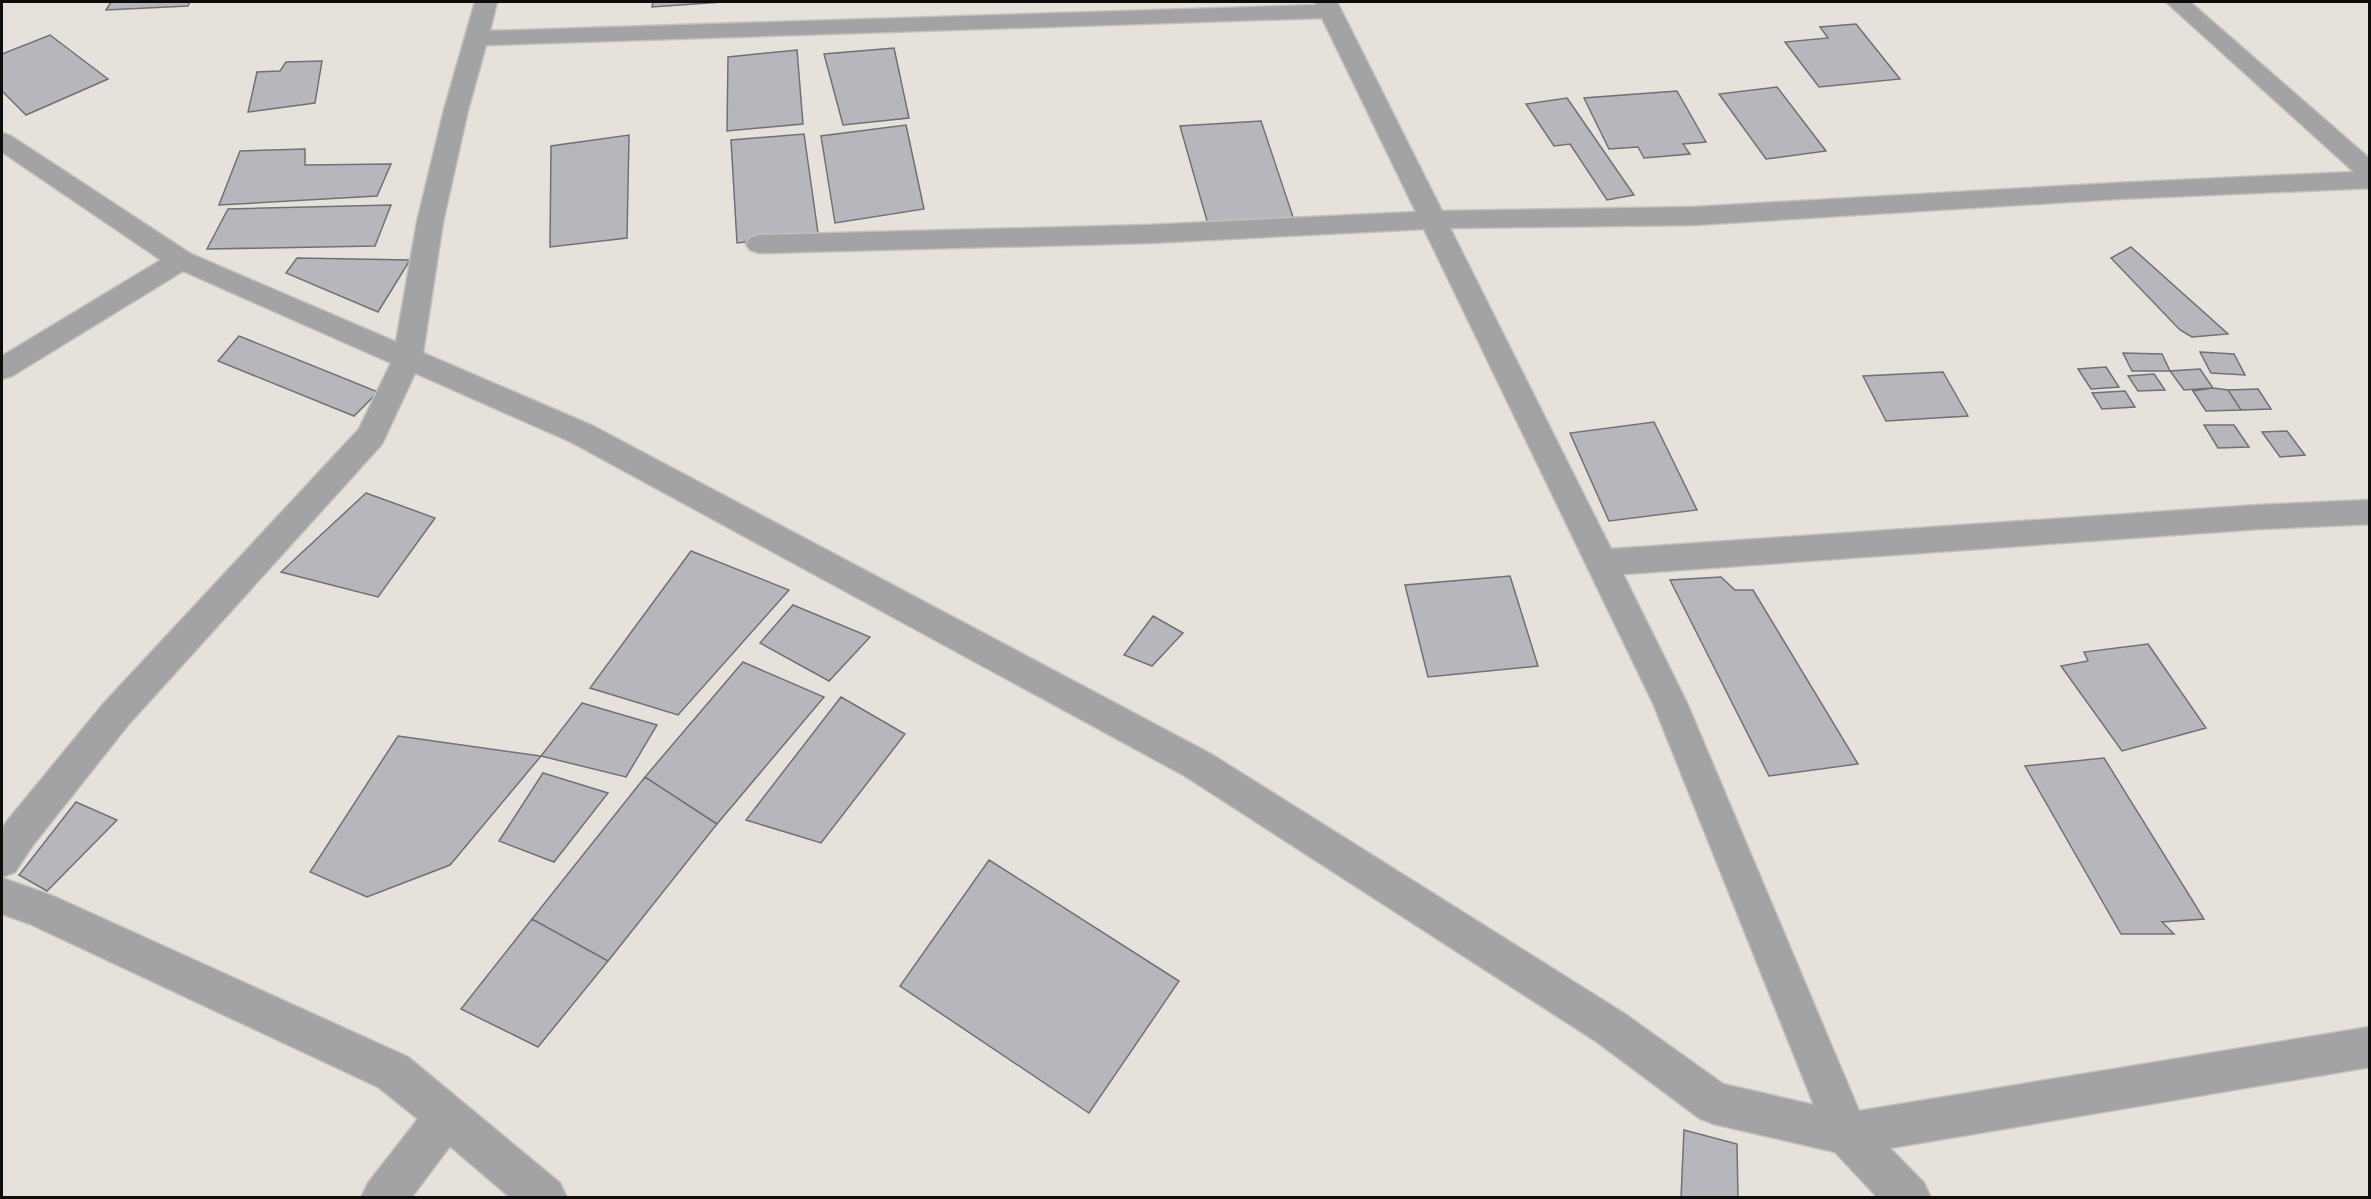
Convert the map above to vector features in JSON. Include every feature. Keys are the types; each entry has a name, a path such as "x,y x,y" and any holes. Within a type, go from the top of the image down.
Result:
{"street":[{"path":"2,861 20,833 116,714 371,436 408,358 430,222 456,110 486,2"},
{"path":"2178,2 2370,173"},
{"path":"476,38 1328,6 1670,703 1847,1134 1909,1197"},
{"path":"2,141 181,260 582,434 1198,765 1611,1028 1714,1103 1847,1134 2370,1047"},
{"path":"759,244 1149,234 1434,219 1694,216 2106,192 2370,180"},
{"path":"2,369 181,260"},
{"path":"1601,563 2247,518 2370,512"},
{"path":"2,896 39,909 393,1072 545,1197"},
{"path":"383,1197 447,1116"}],"building":[{"path":"111,2 190,2 188,6 106,10"},
{"path":"653,2 723,2 652,7"},
{"path":"1856,24 1900,79 1819,87 1785,42 1828,38 1820,27"},
{"path":"50,35 108,79 26,115 2,91 2,54"},
{"path":"894,48 909,118 843,125 824,54"},
{"path":"797,50 803,124 727,131 728,57"},
{"path":"322,61 315,103 248,112 257,72 280,71 286,62"},
{"path":"1777,87 1826,151 1766,159 1719,94"},
{"path":"1677,91 1706,142 1683,144 1690,154 1644,158 1638,147 1609,149 1584,98"},
{"path":"1567,98 1634,195 1607,200 1570,144 1554,146 1526,104"},
{"path":"1261,121 1294,220 1209,228 1180,126"},
{"path":"906,125 924,209 835,223 821,136"},
{"path":"804,134 818,233 737,243 731,140"},
{"path":"629,135 627,238 550,247 551,146"},
{"path":"305,149 305,165 391,164 377,196 219,205 240,151"},
{"path":"391,205 375,246 207,249 228,209"},
{"path":"2131,247 2228,334 2192,337 2180,330 2111,258"},
{"path":"297,258 410,260 378,312 286,273"},
{"path":"239,336 378,392 354,416 218,361"},
{"path":"2200,352 2234,354 2245,375 2211,373"},
{"path":"2123,353 2162,354 2170,371 2132,371"},
{"path":"2106,367 2119,387 2091,389 2078,369"},
{"path":"2200,369 2213,388 2184,390 2170,371"},
{"path":"1943,372 1968,416 1886,421 1863,376"},
{"path":"2154,374 2165,390 2138,391 2128,376"},
{"path":"2213,388 2228,390 2241,410 2206,411 2193,391"},
{"path":"2258,389 2271,409 2241,410 2228,390"},
{"path":"2125,391 2135,407 2102,409 2092,393"},
{"path":"1654,422 1697,510 1609,521 1570,433"},
{"path":"2204,425 2234,425 2249,447 2218,448"},
{"path":"2287,431 2305,455 2280,457 2262,432"},
{"path":"366,493 435,518 378,597 281,572"},
{"path":"691,551 789,590 678,715 590,688"},
{"path":"1510,576 1538,666 1428,677 1405,585"},
{"path":"1721,577 1735,590 1753,590 1858,764 1769,776 1670,580"},
{"path":"793,605 870,637 829,681 760,643"},
{"path":"1153,616 1183,633 1152,666 1124,655"},
{"path":"2148,644 2206,728 2122,751 2061,666 2088,661 2084,652"},
{"path":"743,662 824,697 717,824 645,777"},
{"path":"841,697 905,734 821,843 746,820"},
{"path":"582,703 657,725 626,777 541,756"},
{"path":"398,736 541,756 450,865 367,897 310,872"},
{"path":"2104,758 2204,919 2162,922 2174,934 2121,934 2025,766"},
{"path":"543,773 608,793 554,862 499,841"},
{"path":"645,777 717,824 608,961 532,919"},
{"path":"76,802 117,820 47,891 19,875"},
{"path":"989,860 1179,981 1089,1113 900,986"},
{"path":"532,919 608,961 538,1047 461,1009"},
{"path":"1684,1130 1737,1144 1738,1198 1681,1198"}]}
